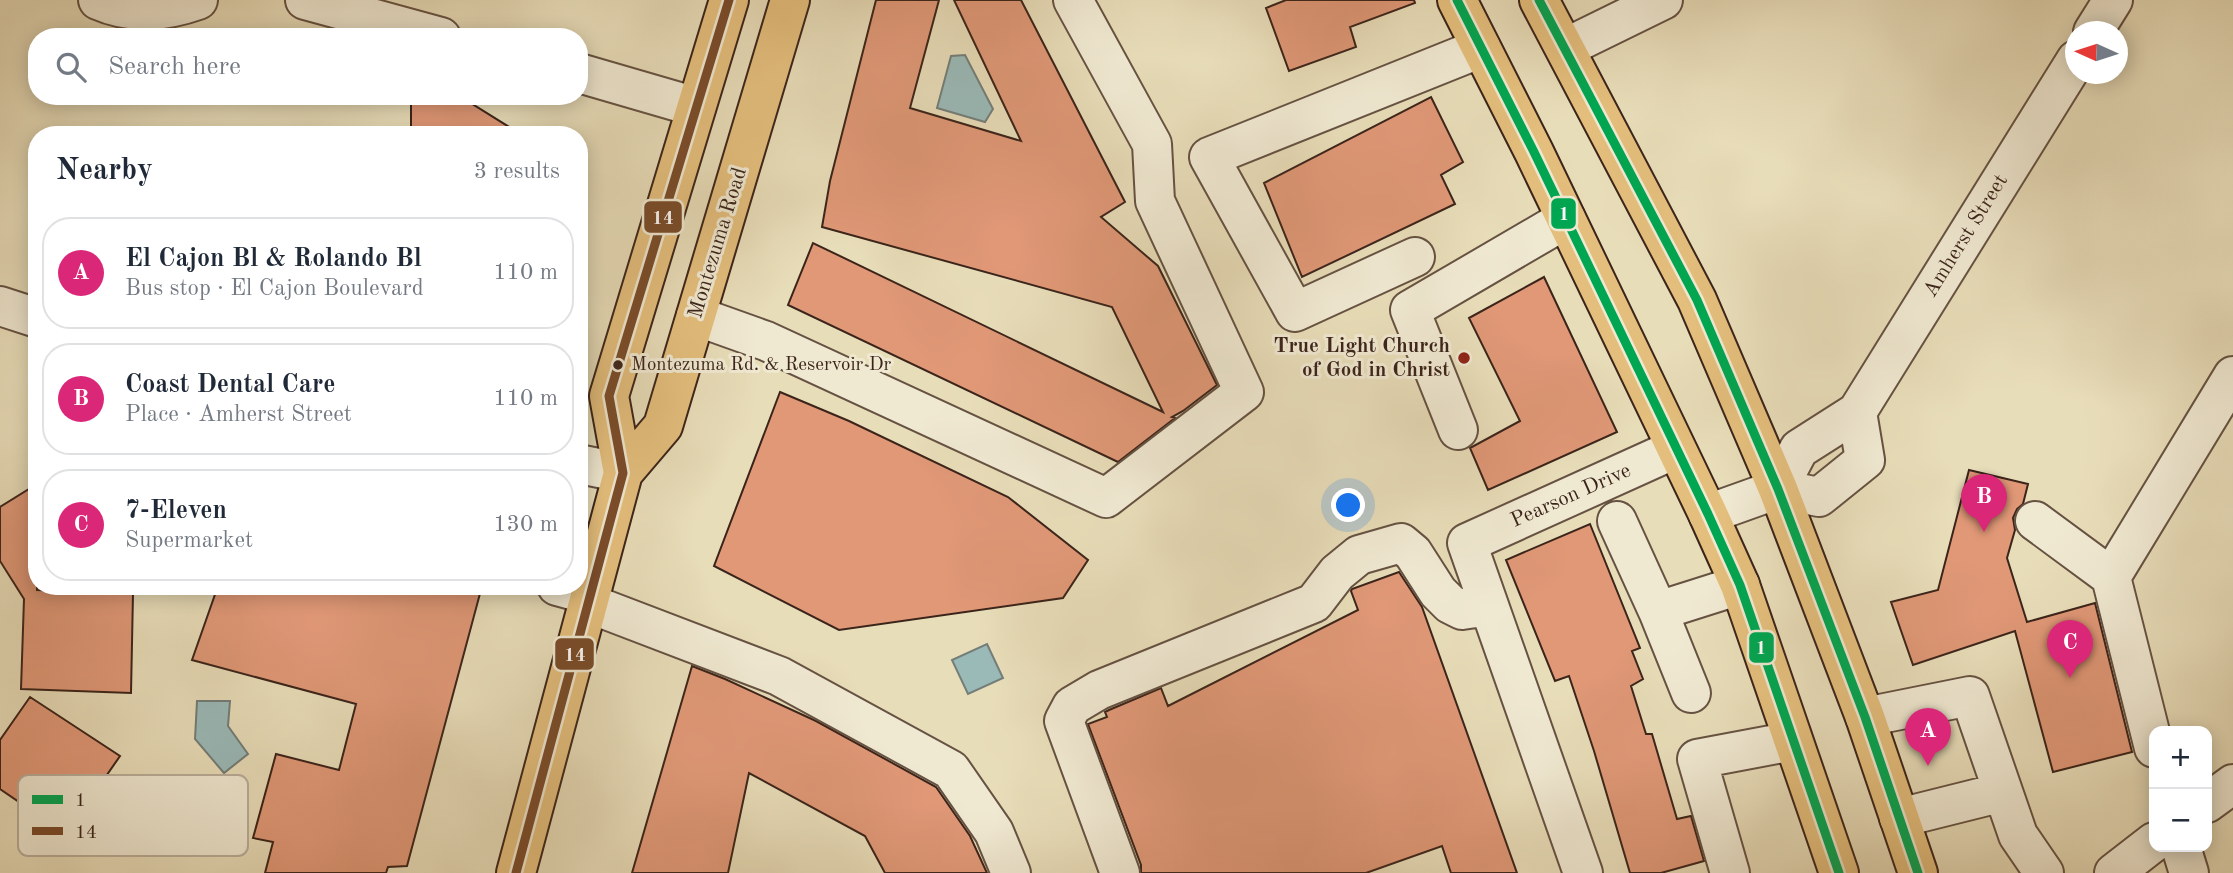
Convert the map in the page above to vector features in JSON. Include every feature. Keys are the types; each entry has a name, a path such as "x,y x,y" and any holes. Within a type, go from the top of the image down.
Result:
{"main road":[{"name":"Montezuma Road","path":"623,473 609,396 729,0"},
{"name":"Montezuma Road","path":"588,568 623,473 663,426 790,0"},
{"path":"1457,0 1566,219 1740,585 1839,873"},
{"path":"1539,0 1697,300 1778,489 1865,717 1918,873"},
{"name":"Montezuma Road","path":"516,873 578,595"}],"street":[{"path":"98,0 144,12 174,8 198,0"},
{"path":"305,0 408,28"},
{"path":"696,317 766,341 1105,498 1244,392 1155,201 1152,144 1073,0"},
{"path":"1565,48 1662,0"},
{"path":"2100,21 2113,0"},
{"path":"1415,257 1295,312 1209,157 1481,48"},
{"path":"588,76 696,107"},
{"name":"Amherst Street","path":"1778,489 1799,449 1857,412 2065,78"},
{"path":"1458,430 1410,310 1566,219"},
{"path":"0,306 28,315"},
{"path":"2111,577 2233,376"},
{"name":"Pearson Drive","path":"1489,606 1467,543 1675,449"},
{"path":"588,466 623,473"},
{"path":"1708,514 1778,489"},
{"path":"1618,521 1658,611 1690,693"},
{"path":"2035,521 2111,577 2149,728"},
{"path":"1120,873 1064,721 1072,706 1099,690 1314,603 1338,573 1359,555 1401,543 1413,553 1438,592 1450,604 1462,610 1489,606 1583,873"},
{"path":"1658,611 1740,585"},
{"path":"578,595 779,676 951,770 994,832 1011,873"},
{"path":"1865,717 1970,696 2018,835 2044,873"},
{"path":"1730,873 1697,759 1793,741"},
{"path":"2212,799 2233,784"},
{"path":"1899,818 2003,792"},
{"path":"2114,873 2149,846"},
{"path":"2182,852 2189,873"}],"water":[{"path":"965,55 993,109 985,122 937,108 951,56"},
{"path":"987,644 1003,678 968,694 952,660"},
{"path":"197,701 230,701 228,726 248,754 224,773 195,739"}],"building":[{"path":"876,0 939,0 910,108 1021,141 954,0 1021,0 1125,202 1101,217 1158,266 1217,385 1172,417 1175,418 1118,462 788,305 813,243 1163,412 1112,307 822,227 830,181"},
{"path":"1286,0 1414,0 1415,3 1350,27 1356,47 1289,71 1266,8"},
{"path":"1431,97 1463,162 1441,175 1455,204 1302,277 1264,183"},
{"path":"411,105 474,105 508,126 411,126"},
{"path":"1544,277 1617,432 1488,490 1470,448 1520,421 1469,318"},
{"path":"780,392 849,421 1008,497 1088,560 1063,598 839,630 714,566"},
{"path":"1969,470 2028,484 2023,504 2013,518 2015,530 2007,558 2027,622 2095,603 2132,752 2053,772 2015,631 1913,665 1891,602 1938,590"},
{"path":"28,490 28,595 133,595 131,693 21,689 24,599 0,561 0,507"},
{"path":"1590,524 1640,648 1632,651 1643,679 1631,686 1646,734 1652,734 1677,819 1691,816 1704,861 1661,873 1630,873 1569,676 1555,681 1506,560"},
{"path":"1399,572 1422,607 1517,873 1451,873 1442,846 1366,873 1141,873 1141,865 1088,724 1107,717 1105,712 1109,710 1161,688 1168,706 1358,610 1352,589"},
{"path":"215,595 480,595 407,866 388,867 386,873 265,873 273,842 253,838 276,754 339,770 356,704 192,660"},
{"path":"692,666 816,721 936,787 970,836 987,873 885,873 865,836 749,773 728,873 632,873"},
{"path":"30,697 120,756 107,775 18,775 18,801 0,789 0,740"}],"transit line":[{"name":"14","path":"516,873 623,473 609,396 729,0"},
{"name":"1","path":"1457,0 1534,152 1740,585 1839,873"},
{"name":"1","path":"1539,0 1697,300 1778,489 1865,717 1918,873"}],"place":[{"name":"True Light Church of God in Christ","path":"1464,358"},
{"name":"Montezuma Rd. & Reservoir Dr","path":"618,365"},
{"name":"Coast Dental Care","path":"1984,532"},
{"name":"7-Eleven","path":"2070,678"},
{"name":"El Cajon Bl & Rolando Bl","path":"1928,766"}]}
